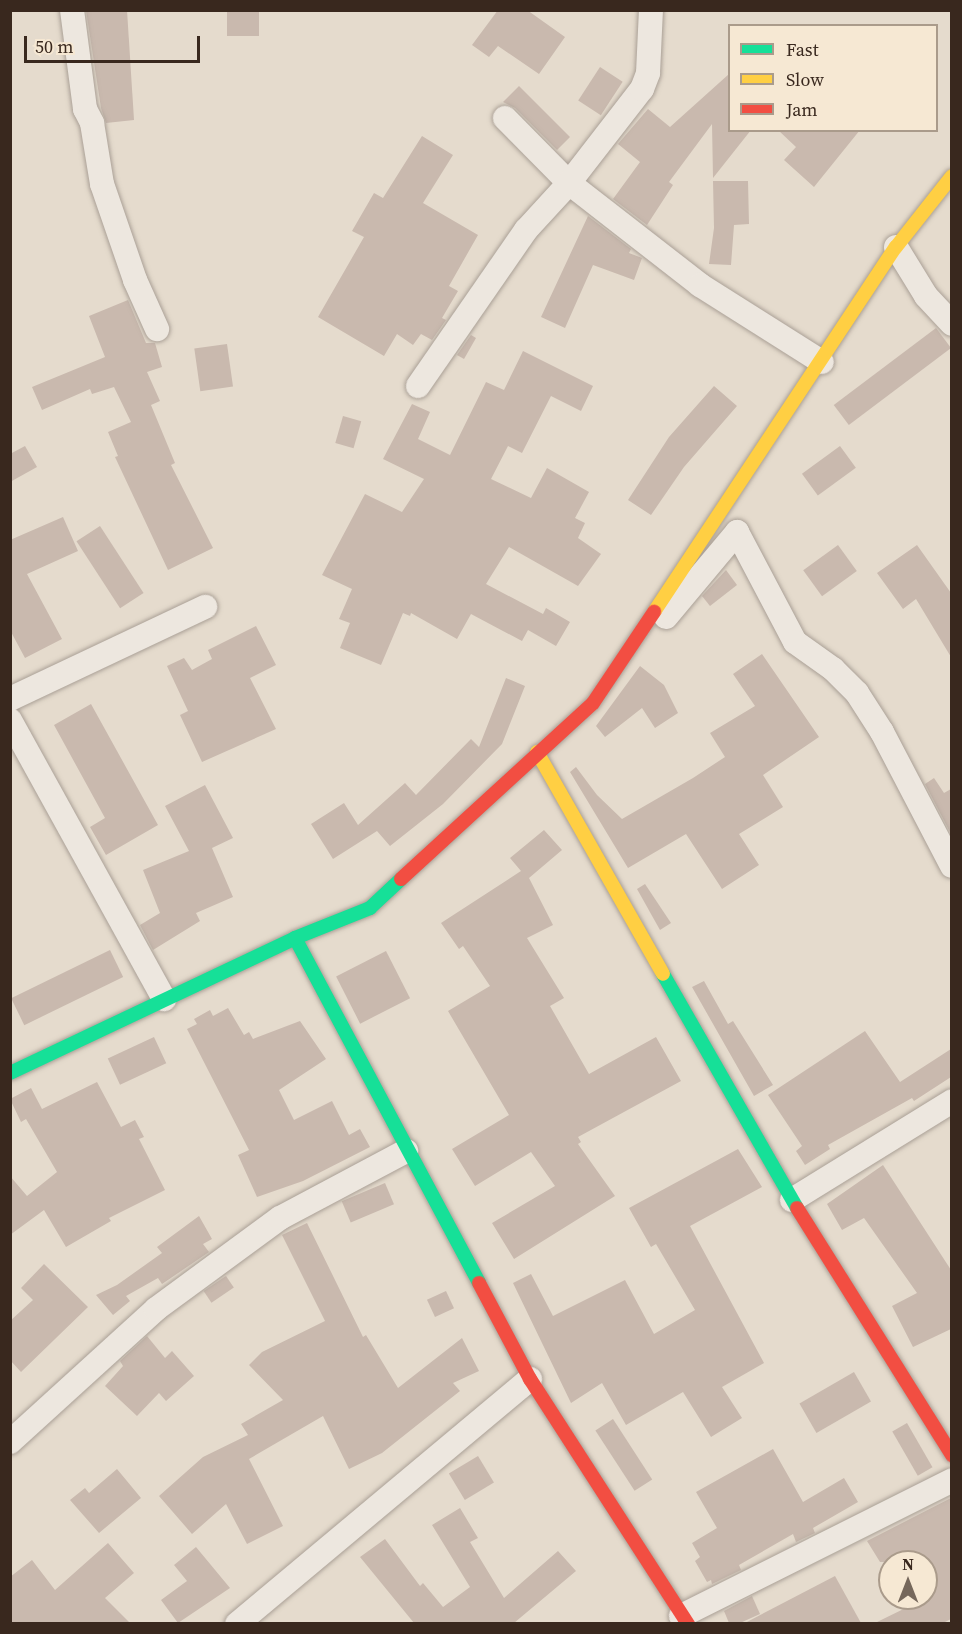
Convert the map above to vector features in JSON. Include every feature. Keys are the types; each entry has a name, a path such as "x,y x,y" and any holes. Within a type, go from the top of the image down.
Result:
{"street":[{"path":"72,10 85,109 92,123 102,184 135,280 157,329"},
{"path":"418,386 526,230 569,183 642,89 648,73 651,10"},
{"path":"505,118 569,183 700,285 822,362"},
{"path":"592,703 822,362 896,247 951,176"},
{"path":"896,247 926,296 951,324"},
{"path":"10,1073 295,938 370,908 592,703 738,532 795,642 832,669 858,693 882,732 951,866"},
{"path":"10,699 204,607"},
{"path":"10,720 92,875 164,999"},
{"path":"537,752 792,1200 949,1447"},
{"path":"295,938 406,1151 530,1379 686,1621 951,1480"},
{"path":"792,1200 951,1101"},
{"path":"10,1442 156,1309 280,1218 406,1151"},
{"path":"237,1623 530,1379"}],"building":[{"path":"86,10 127,10 134,120 106,123 101,108"},
{"path":"227,10 259,10 259,36 227,36"},
{"path":"498,10 527,10 565,37 539,74 498,46 489,57 472,45"},
{"path":"600,67 623,82 601,115 578,101"},
{"path":"728,75 728,132 749,132 713,178 712,124 669,182 673,185 647,225 613,199 640,162 618,144 648,109 670,127"},
{"path":"519,86 570,137 557,150 515,108 503,102"},
{"path":"780,132 858,132 814,187 784,160 796,147"},
{"path":"422,136 453,155 423,203 478,235 449,286 458,291 442,318 446,320 432,340 421,334 413,345 397,334 384,356 318,317 364,237 352,231 374,193 383,198"},
{"path":"713,181 748,181 749,224 734,225 731,265 709,264 714,228"},
{"path":"588,216 631,249 629,253 642,258 634,280 593,265 565,328 541,317"},
{"path":"128,300 146,343 155,343 162,367 147,372 160,401 151,405 175,463 171,465 213,548 168,570 115,457 118,456 108,432 131,422 114,387 92,394 90,389 42,410 32,387 105,357 89,316"},
{"path":"936,328 951,348 849,425 834,405"},
{"path":"471,335 476,338 464,359 457,355"},
{"path":"227,344 233,387 200,391 194,349"},
{"path":"523,351 593,386 581,411 551,396 522,453 508,446 491,479 531,498 547,468 589,492 575,518 585,523 578,538 601,554 578,586 509,547 486,584 543,614 546,608 570,622 556,646 528,630 522,641 471,614 457,639 411,613 410,616 403,613 381,665 340,648 350,623 339,619 352,589 322,575 365,494 402,512 424,479 383,459 412,404 430,412 418,439 450,455 486,382 504,390"},
{"path":"714,386 737,406 684,467 651,515 628,500 669,437"},
{"path":"343,416 361,421 354,448 335,443"},
{"path":"25,446 37,467 10,482 10,454"},
{"path":"840,446 856,468 818,495 802,474"},
{"path":"63,517 78,551 27,574 62,639 25,658 10,630 10,540"},
{"path":"100,526 144,593 120,608 77,541"},
{"path":"838,545 857,571 822,596 803,570"},
{"path":"917,545 951,593 951,657 916,599 903,609 877,573"},
{"path":"726,570 737,585 710,606 702,596"},
{"path":"256,626 276,665 250,678 276,729 202,762 180,715 188,711 167,666 184,658 192,670 212,659 208,650"},
{"path":"762,654 819,737 763,775 783,807 739,834 759,865 722,889 686,834 628,868 570,772 576,767 597,795 622,819 693,778 725,757 710,733 755,706 733,674"},
{"path":"640,666 664,685 678,713 655,728 642,708 605,737 596,726"},
{"path":"506,678 525,686 502,744 443,804 390,846 377,831 333,859 311,824 344,803 358,825 405,783 416,795 471,739 479,747"},
{"path":"91,704 158,825 106,855 90,827 105,818 54,725"},
{"path":"934,778 944,793 951,789 951,834 925,784"},
{"path":"205,785 233,838 212,848 233,897 196,913 200,921 153,950 140,925 160,913 143,870 189,851 165,806"},
{"path":"544,830 562,850 529,878 553,925 527,938 564,998 550,1006 589,1074 656,1037 681,1081 578,1137 581,1142 578,1144 615,1196 514,1259 492,1223 555,1186 531,1152 475,1186 452,1149 509,1115 448,1011 490,986 463,946 459,949 441,923 521,871 510,858"},
{"path":"645,884 671,923 660,930 637,889"},
{"path":"110,950 123,977 24,1025 11,998"},
{"path":"386,951 410,998 360,1024 336,976"},
{"path":"704,981 728,1024 733,1021 773,1085 754,1096 692,987"},
{"path":"228,1008 244,1035 249,1032 253,1039 300,1021 326,1059 279,1090 294,1120 332,1101 349,1135 360,1129 370,1147 303,1181 257,1197 238,1155 249,1150 187,1029 197,1024 194,1019 210,1010 213,1016"},
{"path":"865,1031 900,1082 951,1049 951,1077 914,1101 912,1098 828,1145 830,1149 805,1165 796,1151 802,1146 768,1095"},
{"path":"154,1037 166,1063 120,1085 108,1059"},
{"path":"97,1082 121,1127 135,1120 144,1137 139,1139 165,1190 109,1218 111,1221 66,1247 44,1210 10,1235 10,1176 27,1196 57,1172 26,1119 21,1122 10,1099 31,1088 42,1109"},
{"path":"738,1149 762,1187 690,1226 764,1363 722,1387 742,1418 711,1437 683,1392 626,1425 602,1383 571,1403 513,1283 531,1274 553,1316 625,1280 654,1334 695,1310 656,1244 651,1247 629,1208"},
{"path":"883,1165 951,1270 951,1329 913,1347 892,1306 917,1293 864,1218 842,1230 827,1204"},
{"path":"385,1183 394,1204 351,1223 342,1201"},
{"path":"199,1216 212,1239 203,1244 209,1252 162,1284 158,1278 126,1296 130,1301 113,1315 96,1295 117,1285 162,1253 157,1247"},
{"path":"307,1223 363,1337 366,1335 398,1388 462,1338 479,1371 453,1383 460,1391 382,1453 349,1469 323,1416 249,1459 283,1526 247,1544 226,1504 192,1534 159,1496 203,1457 248,1435 241,1424 283,1400 249,1365 262,1352 325,1321 282,1235"},
{"path":"44,1264 88,1307 21,1372 10,1360 10,1321 33,1300 21,1288"},
{"path":"226,1276 234,1288 211,1303 204,1291"},
{"path":"446,1291 454,1308 435,1317 427,1300"},
{"path":"147,1336 165,1358 172,1351 194,1376 166,1401 159,1393 137,1416 105,1386 123,1366 120,1361"},
{"path":"854,1372 871,1401 816,1433 799,1404"},
{"path":"613,1419 652,1479 635,1491 595,1430"},
{"path":"907,1423 932,1467 918,1476 892,1432"},
{"path":"773,1449 803,1502 844,1478 858,1502 813,1528 815,1533 796,1542 793,1534 739,1565 741,1570 712,1584 711,1580 707,1582 695,1561 700,1557 692,1543 717,1528 696,1492"},
{"path":"478,1456 494,1483 465,1500 449,1474"},
{"path":"117,1469 141,1498 99,1533 70,1500 85,1488 89,1493"},
{"path":"951,1498 951,1619 943,1623 875,1623 902,1610 938,1610 938,1550 878,1550 878,1559 867,1541"},
{"path":"460,1508 478,1538 470,1542 504,1598 558,1551 576,1571 514,1623 414,1623 360,1557 385,1539 420,1586 423,1583 443,1607 470,1587 432,1525"},
{"path":"108,1543 134,1573 105,1598 130,1623 10,1623 10,1577 32,1560 55,1590"},
{"path":"196,1547 230,1588 178,1623 161,1600 187,1581 174,1565"},
{"path":"835,1576 861,1623 745,1623"},
{"path":"752,1596 760,1614 740,1623 729,1623 724,1611"}],"traffic: fast":[{"path":"10,1073 295,938 370,908 401,879"},
{"path":"295,938 479,1283"},
{"path":"663,974 797,1208"}],"traffic: slow":[{"path":"654,612 896,247 952,176"},
{"path":"537,752 663,974"}],"traffic: jam":[{"path":"401,879 593,703 654,612"},
{"path":"797,1208 952,1455"},
{"path":"479,1283 530,1379 688,1624"}]}
